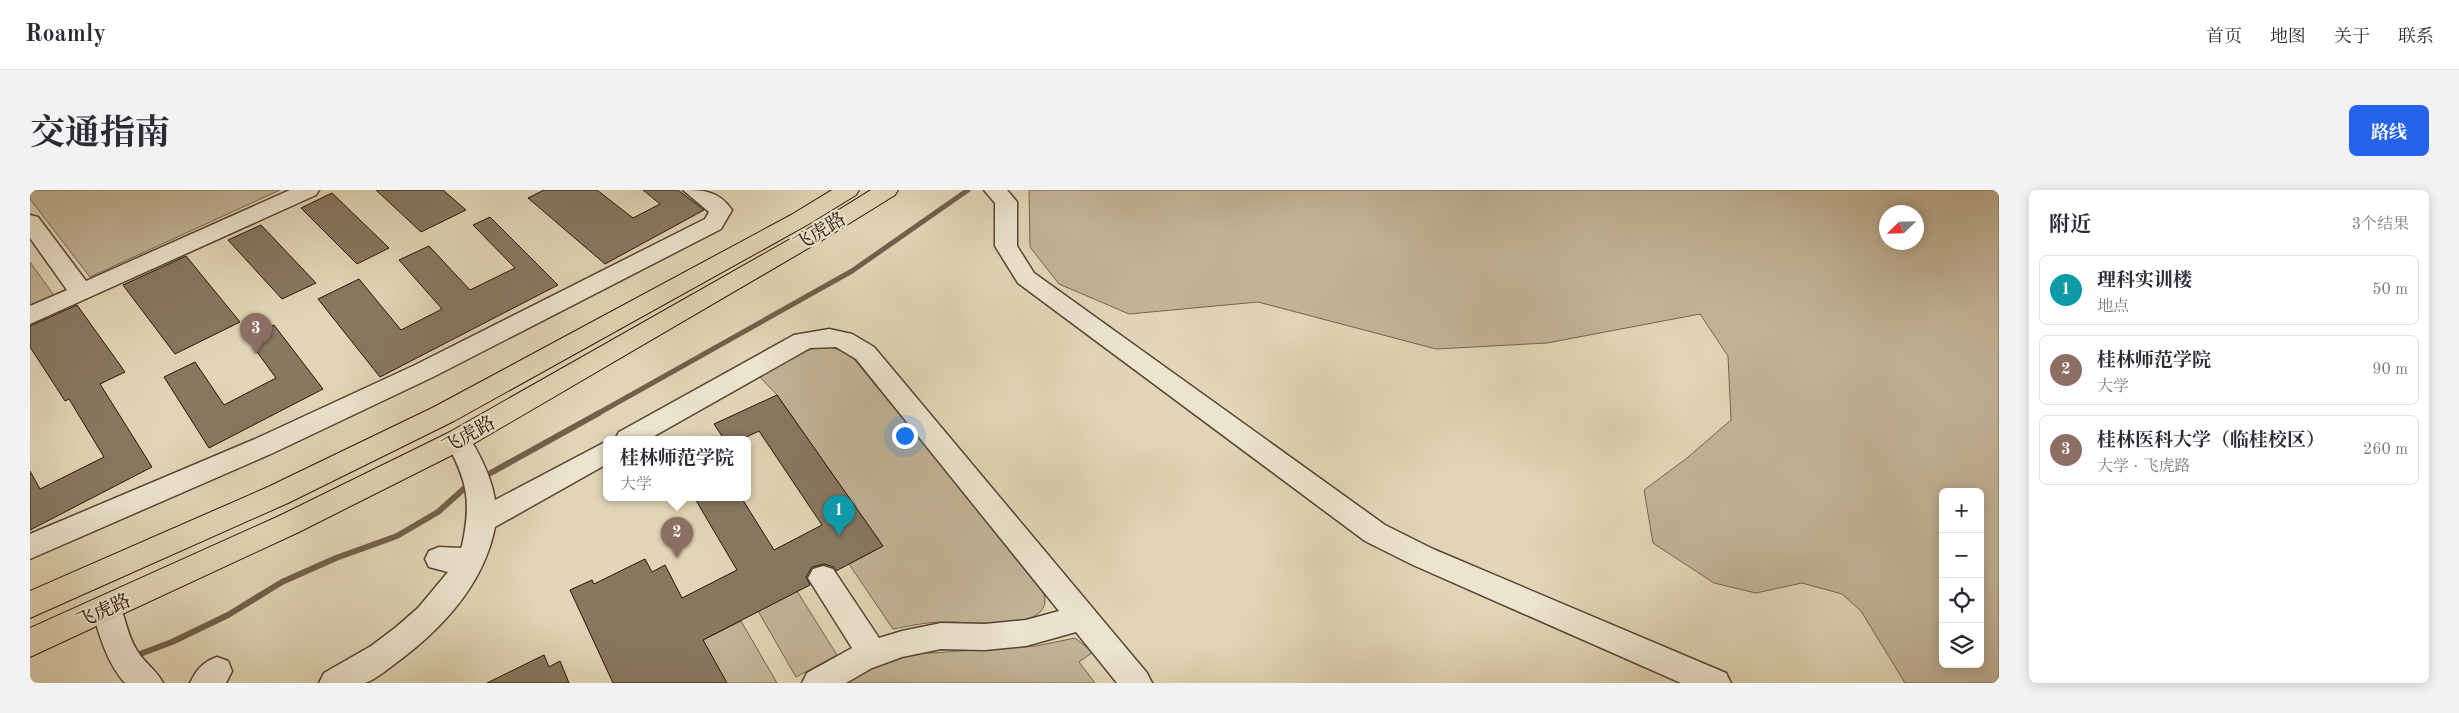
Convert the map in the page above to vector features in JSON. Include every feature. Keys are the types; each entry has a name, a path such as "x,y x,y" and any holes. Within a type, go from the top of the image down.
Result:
{"main road":[{"name":"飞虎路","path":"30,605 278,495 444,414 799,220 848,190"},
{"name":"飞虎路","path":"30,643 107,609 458,440 816,234 887,190"}],"street":[{"path":"30,316 308,190"},
{"path":"30,548 264,446 424,371 713,224 721,210 694,190"},
{"path":"995,190 1006,202 1006,246 1026,278 1375,533 1423,557 1715,683"},
{"path":"30,222 82,293"},
{"path":"633,436 803,341 826,337 848,340 865,353 1136,683"},
{"path":"335,683 370,675 429,618 457,584 469,562 482,520 480,489 470,461 458,440"},
{"path":"482,520 603,453"},
{"path":"439,559 469,562"},
{"path":"823,578 873,654"},
{"path":"107,609 114,636 125,659 147,683"},
{"path":"818,683 873,654 902,644 941,636 985,637 1026,633 1081,618"}],"shaded area":[{"path":"35,190 280,190 90,277 30,199 30,192"},
{"path":"1029,190 1999,190 1999,683 1905,683 1861,611 1842,594 1802,583 1756,593 1714,583 1653,543 1644,490 1687,458 1731,420 1728,356 1700,314 1547,343 1436,349 1258,302 1129,314 1059,284 1030,247"},
{"path":"30,262 55,297 30,308"},
{"path":"819,347 831,347 850,354 1042,589 1045,604 1038,613 1026,619 1009,622 937,622 893,629 849,564 883,546 777,395 759,376 805,351"},
{"path":"797,591 837,655 796,677 758,611"},
{"path":"741,621 777,683 726,683 703,640"},
{"path":"1075,638 1093,652 1079,662 1095,683 841,683 872,666 916,654 1036,646"}],"building":[{"path":"376,190 443,190 466,210 421,232"},
{"path":"544,190 597,190 633,218 660,204 643,190 678,190 704,210 605,264 528,198"},
{"path":"332,193 389,248 357,264 301,208"},
{"path":"490,217 558,285 380,377 318,299 359,279 401,330 442,309 399,260 429,246 470,290 515,268 473,225"},
{"path":"261,225 316,283 282,299 228,240"},
{"path":"186,256 240,322 175,354 123,285"},
{"path":"77,305 125,372 100,384 152,467 30,530 30,471 40,489 104,457 69,399 65,401 30,347 30,326"},
{"path":"274,325 323,389 209,448 164,377 195,362 224,405 276,378 247,338"},
{"path":"777,395 883,546 836,571 834,567 824,564 812,567 806,577 810,585 703,640 727,683 613,683 570,590 592,580 594,584 645,559 652,572 665,565 682,598 737,570 696,501 743,501 774,550 822,525 759,431 748,436 722,436 714,424"},
{"path":"544,655 549,667 560,661 569,683 487,683"}],"waterway":[{"path":"597,414 852,271 968,190"},
{"path":"487,475 599,413"},
{"path":"140,654 172,642 228,615 282,582 336,558 397,536 438,512 467,486"}],"place":[{"name":"桂林医科大学（临桂校区）","path":"256,354"},
{"name":"理科实训楼","path":"839,536"},
{"name":"桂林师范学院","path":"677,558"}]}
